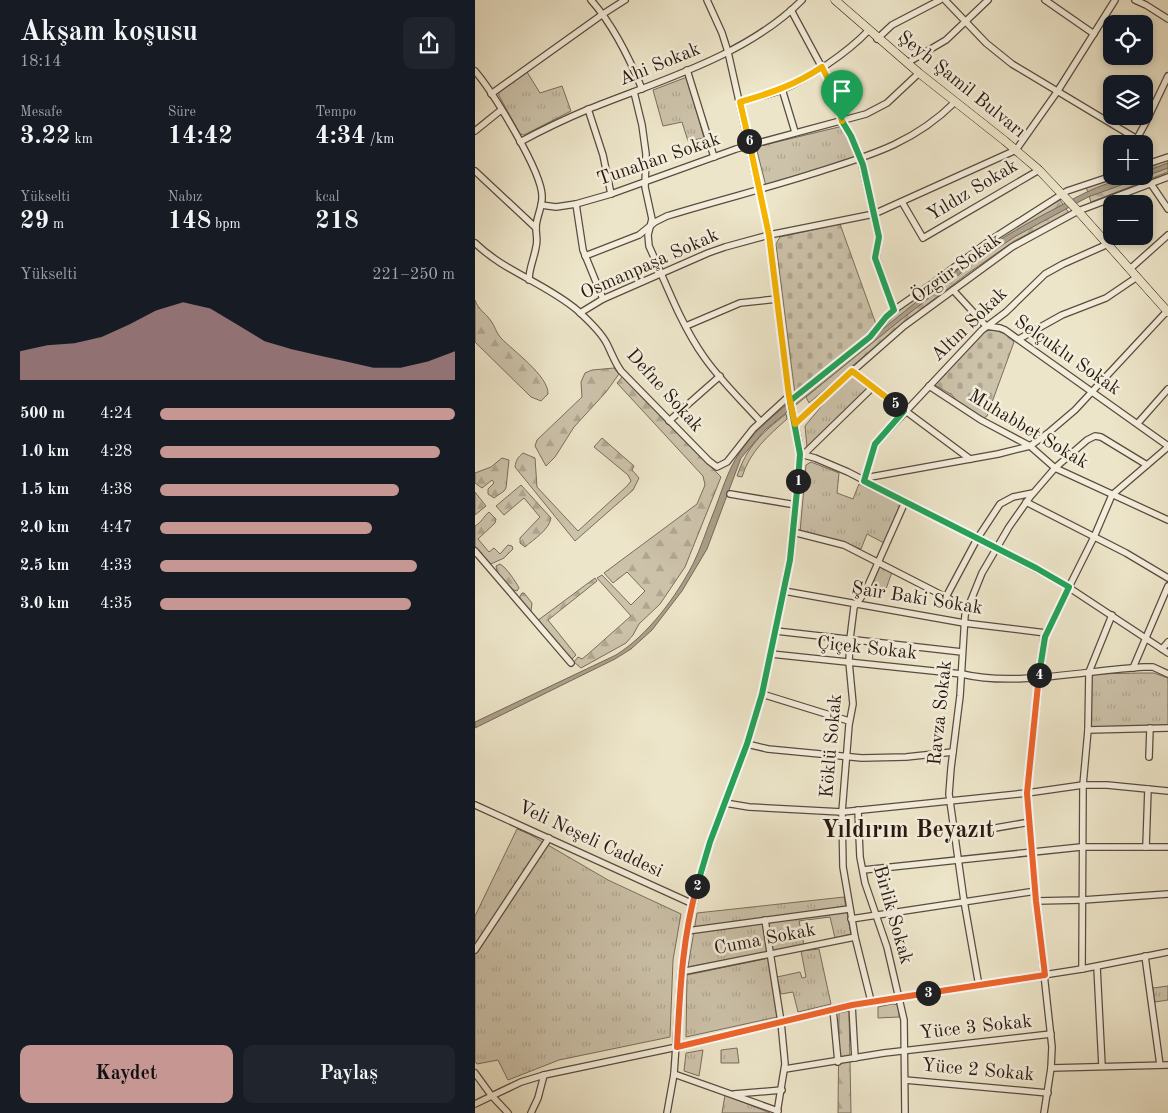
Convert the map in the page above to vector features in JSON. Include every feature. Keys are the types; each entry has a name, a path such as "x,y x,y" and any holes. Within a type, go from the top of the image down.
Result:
{"main road":[{"name":"Şeyh Şamil Bulvarı","path":"835,0 877,39 919,74 1016,150 1039,170 1078,211"},
{"path":"1078,211 1103,238"},
{"path":"1109,245 1168,312"}],"street":[{"path":"591,0 603,14 626,53 642,88"},
{"path":"491,94 625,0"},
{"path":"667,1113 677,1047 681,972 687,931 707,852 747,744 762,694 784,591 793,532 801,454 789,398 769,235 728,52 722,33 707,0"},
{"name":"Ahi Sokak","path":"520,142 562,120 728,52 791,10 802,0"},
{"path":"877,39 891,25 940,0"},
{"path":"945,0 986,43 1012,64 1125,135"},
{"path":"907,63 946,40 988,0"},
{"path":"1045,0 1094,34"},
{"path":"1016,150 1057,92 1115,0"},
{"path":"1135,0 1147,5 1168,19"},
{"path":"791,10 836,95 842,121 851,136 860,158 879,240 875,258 894,310"},
{"path":"740,102 782,90 798,82 853,44 868,30"},
{"path":"687,70 714,157"},
{"path":"475,71 520,142 540,183 542,195 536,228 537,244 530,265 529,280"},
{"name":"Tunahan Sokak","path":"541,205 556,207 576,204 611,194 750,145 866,114 879,108 919,74"},
{"path":"1138,135 1168,76"},
{"path":"782,90 795,132"},
{"path":"634,92 645,142 645,182 651,219 647,240 686,326 704,357 760,421 870,337 894,310 933,284 992,239 1064,195 1103,179"},
{"path":"585,256 631,239 667,216 759,190 884,150 933,122 955,102"},
{"path":"475,131 501,110"},
{"path":"588,110 603,155 611,194"},
{"name":"Osmanpaşa Sokak","path":"580,313 603,299 725,247 769,235 857,219 874,214 1016,150"},
{"path":"1153,163 1168,157"},
{"name":"Yıldız Sokak","path":"902,202 923,238 1039,170"},
{"path":"475,171 536,228"},
{"name":"Özgür Sokak","path":"1153,183 1168,177"},
{"name":"Özgür Sokak","path":"795,424 904,326 1016,244 1078,211 1148,185"},
{"path":"1152,185 1168,209"},
{"path":"576,204 585,256 603,299"},
{"path":"1130,269 1168,235"},
{"name":"Defne Sokak","path":"475,243 508,269 529,280 580,313 606,342 614,361 621,371 717,467 722,466 729,459 739,444 760,421"},
{"name":"Altın Sokak","path":"864,479 875,444 986,326 1006,312 1045,274 1106,245"},
{"path":"1019,339 1048,322 1106,298 1137,278"},
{"name":"Selçuklu Sokak","path":"953,290 986,326 1000,328 1019,339 1138,423 1168,447"},
{"path":"686,326 740,303 777,299"},
{"path":"864,479 1030,446 1069,416 1168,312"},
{"path":"852,371 970,459"},
{"path":"669,421 720,376"},
{"name":"Muhabbet Sokak","path":"929,386 981,420 1030,446 1055,468 1168,520"},
{"path":"801,454 873,388"},
{"path":"1138,423 1168,389"},
{"name":"Ravza Sokak","path":"979,986 964,901 949,780 962,674 964,623 967,608 982,573 1026,502 1055,468 1087,440 1098,435 1147,465"},
{"path":"1044,1113 1053,1056 1035,891 1027,793 1039,677 1046,633 1112,495 1168,447"},
{"path":"801,454 833,465 864,479 1069,587 1168,653"},
{"path":"947,597 977,539 997,508 1003,501 1033,493"},
{"path":"730,494 796,505"},
{"name":"Köklü Sokak","path":"871,1001 851,919 843,867 842,812 849,721 853,698 849,662 850,639 856,604 865,592 905,502"},
{"path":"1026,502 1168,578"},
{"path":"793,532 843,545 967,608"},
{"path":"475,551 571,663"},
{"path":"1133,668 1168,586"},
{"name":"Şair Baki Sokak","path":"784,591 964,623 1046,633"},
{"path":"1081,969 1083,785 1088,730 1089,672 1112,616"},
{"path":"775,631 962,652"},
{"path":"1162,649 1168,642"},
{"name":"Çiçek Sokak","path":"771,654 962,674 985,679 1039,677 1133,668 1153,668 1168,674"},
{"path":"762,694 849,721"},
{"path":"1149,757 1150,728"},
{"path":"1088,730 1168,728"},
{"path":"747,744 768,749 847,757 881,758 953,752"},
{"path":"725,803 749,807 842,812 950,799 1027,793 1083,785 1107,785 1168,791"},
{"path":"1146,847 1148,789"},
{"name":"Veli Neşeli Caddesi","path":"475,805 693,904"},
{"name":"Birlik Sokak","path":"858,810 860,857 865,883 887,948 904,1020 905,1113"},
{"path":"955,835 1030,822"},
{"path":"475,950 549,838"},
{"path":"863,870 1083,847 1168,847"},
{"path":"851,919 1035,891"},
{"path":"1036,901 1168,894"},
{"path":"687,931 849,909"},
{"path":"674,1074 778,1112 785,1069 781,1022 765,920"},
{"name":"Cuma Sokak","path":"681,972 855,937"},
{"path":"475,1104 521,1082 544,1075 677,1047 833,1009 871,1001 1081,969 1168,952"},
{"path":"1145,956 1160,1065"},
{"path":"1097,966 1102,1066"},
{"path":"852,1005 855,1058"},
{"path":"833,1009 838,1062"},
{"name":"Yüce 3 Sokak","path":"785,1069 905,1050 1051,1034"},
{"path":"1051,1068 1168,1065"},
{"path":"475,1073 491,1095 508,1113"},
{"path":"531,1113 538,1098 544,1075"},
{"name":"Yüce 2 Sokak","path":"905,1080 1047,1093"},
{"path":"732,1095 782,1090"}],"green space":[{"path":"527,72 540,93 562,86 571,111 524,135 520,134 497,92"},
{"path":"687,77 704,138 688,141 682,122 663,126 653,90"},
{"path":"843,126 858,157 766,186 756,147"},
{"path":"1168,159 1168,172 1153,178 1153,165"},
{"path":"1103,181 1103,185 1135,185 1109,195 1103,195 1103,197 1091,202 1086,187"},
{"path":"1060,200 1069,213 1014,241 967,274 904,322 809,403 806,397 882,334 878,328 891,315 986,245"},
{"path":"840,224 877,327 795,394 776,244 780,237"},
{"path":"475,300 478,307 489,318 499,336 543,379 548,394 541,401 531,397 475,342"},
{"path":"995,330 1005,334 1014,342 987,416 984,418 959,404 952,395 935,385 985,331"},
{"path":"614,368 619,374 606,392 574,427 555,457 546,466 535,446 537,440 582,397 581,382 585,373 592,370"},
{"path":"853,375 868,389 807,447 805,426 829,397"},
{"path":"623,376 721,477 685,567 660,604 639,624 626,643 581,668 574,662 578,657 582,659 631,616 597,578 602,575 631,605 645,591 627,572 613,583 604,573 697,504 705,485 703,476 617,383"},
{"path":"786,414 787,419 767,438 750,459 742,477 737,476 745,456 756,441"},
{"path":"602,438 634,466 632,470 639,478 633,490 575,541 515,467 516,462 523,453 535,458 537,487 578,531 631,481 628,475 594,447"},
{"path":"502,458 509,460 506,488 494,498 488,494 488,489 494,483 492,480 482,488 475,483 475,473 491,467"},
{"path":"811,462 839,473 837,493 853,499 859,484 902,504 884,543 867,534 861,549 839,541 800,532 806,465"},
{"path":"521,485 551,518 544,530 525,547 520,543 520,538 540,517 524,498 504,515 496,506"},
{"path":"475,492 486,506 475,515"},
{"path":"489,512 496,519 495,523 478,539 489,552 494,548 500,554 508,545 512,546 513,549 504,558 491,564 475,546 475,526"},
{"path":"500,564 516,582 519,588 517,591 506,585 500,578 496,566"},
{"path":"880,566 892,572 886,589 872,584"},
{"path":"595,578 597,581 548,620 576,655 571,660 537,621"},
{"path":"522,593 532,603 531,611 520,601"},
{"path":"1154,673 1168,678 1168,725 1091,727 1092,677 1095,674"},
{"path":"517,829 529,834 608,880 681,914 673,960 670,1037 559,1060 508,1080 498,1060 477,1064 475,1062 475,916"},
{"path":"844,897 851,934 835,938 830,917 799,921 804,945 688,967 697,913"},
{"path":"819,949 831,1004 798,1012 793,992 781,994 777,977 800,972 802,978 806,977 801,951"},
{"path":"769,958 777,1017 686,1037 687,975"},
{"path":"1168,986 1168,1000 1155,1002 1153,988"},
{"path":"892,1004 899,1005 899,1017 878,1018 878,1007"},
{"path":"849,1011 851,1113 838,1113 839,1013"},
{"path":"737,1048 739,1063 721,1063 721,1050"},
{"path":"703,1050 699,1076 684,1071 686,1053"},
{"path":"725,1095 770,1113 722,1113"}],"shaded area":[{"path":"1168,163 1168,168 1153,173 1153,169"},
{"path":"1105,185 1121,185 1088,197 1016,236 970,266 765,430 741,458 707,549 682,591 652,630 631,649 615,659 475,728 475,722 616,655 628,647 650,626 670,602 693,564 735,459 773,416 983,251 1039,217 1091,190"}],"district":[{"name":"Yıldırım Beyazıt","path":"908,831"}],"route":[{"path":"842,121 836,95 822,67 782,90 740,102 769,235 789,396 790,401 793,414 795,424 852,371 904,411 875,444 864,481 1036,568 1069,587 1045,637 1027,793 1036,901 1045,975 871,1001 677,1047 681,972 689,920 710,842 747,744 762,694 788,572 800,454 790,401 870,337 894,310 875,258 879,237 863,165 851,136 842,121"}]}
